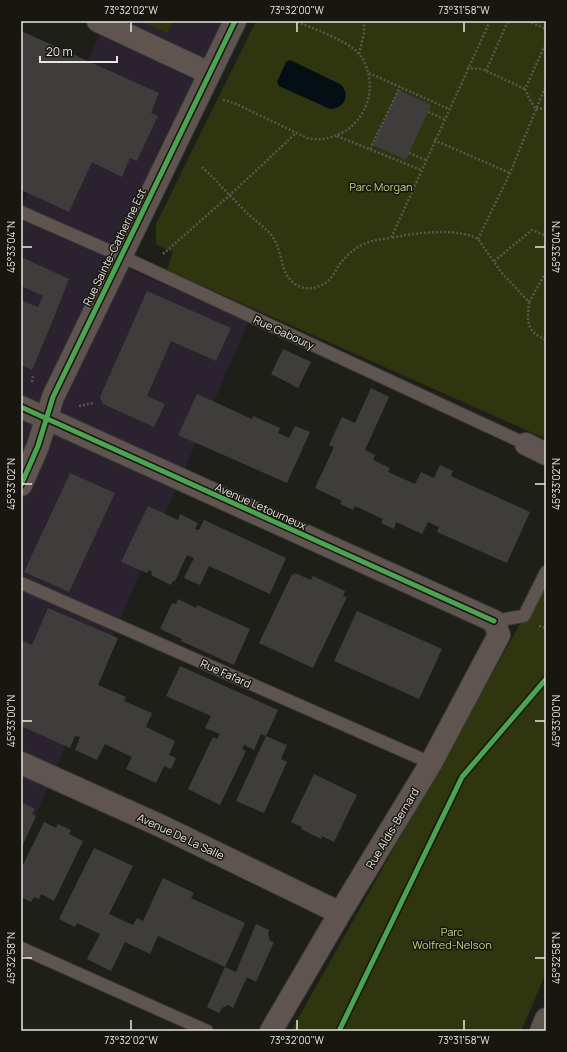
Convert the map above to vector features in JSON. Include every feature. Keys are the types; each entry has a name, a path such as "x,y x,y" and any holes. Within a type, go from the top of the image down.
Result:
{"main road":[{"path":"541,1031 546,1019"}],"street":[{"path":"98,21 209,73"},
{"name":"Rue Sainte-Catherine Est","path":"21,485 38,446 53,396 235,21"},
{"name":"Avenue Letourneux","path":"21,407 494,621"},
{"name":"Rue Gaboury","path":"526,444 546,454"},
{"name":"Rue Aldis-Bernard","path":"271,1031 340,912 431,763 499,635 494,621"},
{"name":"Avenue De La Salle","path":"21,763 161,826 340,912"}],"lane":[{"name":"Rue Gaboury","path":"21,212 120,256 526,444"},
{"path":"494,621 524,616 546,572"},
{"name":"Rue Fafard","path":"21,583 431,763"},
{"path":"21,948 207,1031"}],"path":[{"path":"222,100 234,103 307,138 331,138 338,136 359,118 366,108 370,94 370,80 366,65 359,54 348,45 295,21"},
{"path":"359,54 364,33 364,21"},
{"path":"391,238 448,109 490,21"},
{"path":"486,71 508,21"},
{"path":"528,21 546,29"},
{"path":"525,89 546,43"},
{"path":"467,68 478,68 525,89 536,109"},
{"path":"368,73 448,109"},
{"path":"478,239 510,173 546,86"},
{"path":"370,149 400,87"},
{"path":"536,109 546,108"},
{"path":"428,112 444,119"},
{"path":"158,259 230,195 296,133"},
{"path":"338,136 421,170"},
{"path":"434,140 510,173"},
{"path":"409,153 426,160"},
{"path":"202,167 246,212 270,233 280,252 283,268 287,275 294,283 303,288 314,288 328,280 352,250 364,243 376,239 411,234 452,232 473,236 478,239 501,272 529,302"},
{"path":"494,261 532,230 546,236"},
{"path":"546,272 529,302 527,317 529,327 533,332 546,340"},
{"path":"79,406 94,403"}],"shaded area":[{"path":"106,21 223,21 109,260 248,322 21,849 21,207"},
{"path":"290,60 340,84 346,96 343,103 330,109 279,86 277,82 286,62"}],"green space":[{"path":"140,21 173,21 167,33"},
{"name":"Parc Morgan","path":"256,21 546,21 546,439 167,270 173,252 156,244 156,224"},
{"name":"Parc Wolfred-Nelson","path":"546,578 546,973 521,1031 291,1031"}],"building":[{"path":"21,31 159,93 151,113 158,116 137,161 130,158 122,177 92,162 69,212 21,190"},
{"path":"398,90 431,105 406,160 373,145"},
{"path":"21,257 69,279 32,370 21,365 21,300 38,307 43,296 21,286"},
{"path":"147,291 231,328 216,361 171,341 147,396 165,404 154,427 103,404 100,397"},
{"path":"283,349 311,362 298,388 271,374"},
{"path":"371,388 389,397 365,450 375,455 373,460 390,468 388,472 415,484 421,472 434,478 440,465 453,471 451,476 530,512 507,563 437,532 439,527 428,522 422,534 396,522 394,529 381,523 383,519 355,506 353,510 340,504 342,501 315,488 334,447 329,445 342,417 355,423"},
{"path":"197,394 252,419 253,416 280,428 278,433 289,438 295,426 310,432 287,483 178,435"},
{"path":"70,473 115,493 69,592 24,572"},
{"path":"148,506 178,520 180,514 198,523 195,529 199,530 204,520 286,558 270,594 209,566 200,585 184,578 194,558 187,555 175,581 173,581 171,585 151,575 152,572 149,570 147,573 121,562"},
{"path":"295,573 311,580 313,576 345,591 343,596 347,597 313,668 259,643 292,574 294,575"},
{"path":"178,599 196,608 197,605 250,629 234,665 181,641 182,639 160,629 172,603 176,604"},
{"path":"48,608 118,638 98,685 126,697 124,701 152,713 146,727 175,741 169,755 176,758 171,769 164,766 156,783 126,769 132,757 105,744 97,760 75,750 80,737 75,736 70,748 21,726 21,640 32,645"},
{"path":"357,611 442,649 419,699 334,661"},
{"path":"180,666 278,710 266,736 261,734 254,750 244,745 242,749 246,751 220,805 188,789 213,737 217,739 220,734 205,728 211,716 166,696"},
{"path":"266,736 287,745 281,759 287,762 264,813 236,801"},
{"path":"314,774 357,795 334,842 322,836 321,839 291,822"},
{"path":"23,803 35,809 32,814 36,816 21,849 21,807"},
{"path":"44,822 56,828 58,824 71,830 69,834 83,841 54,901 41,894 39,899 34,897 31,902 21,897 21,869"},
{"path":"94,848 133,866 109,914 133,925 137,918 143,921 163,878 194,893 191,898 245,923 225,967 158,936 150,954 125,942 111,971 87,959 100,934 77,923 75,927 59,919"},
{"path":"256,924 269,930 268,933 270,941 274,942 256,982 247,977 233,1008 228,1005 222,1008 219,1013 207,1007 225,967 236,972"}],"cycle path":[{"path":"21,485 38,446 53,397 235,21"},
{"path":"21,407 494,621"},
{"path":"339,1031 462,777 546,679"}]}
